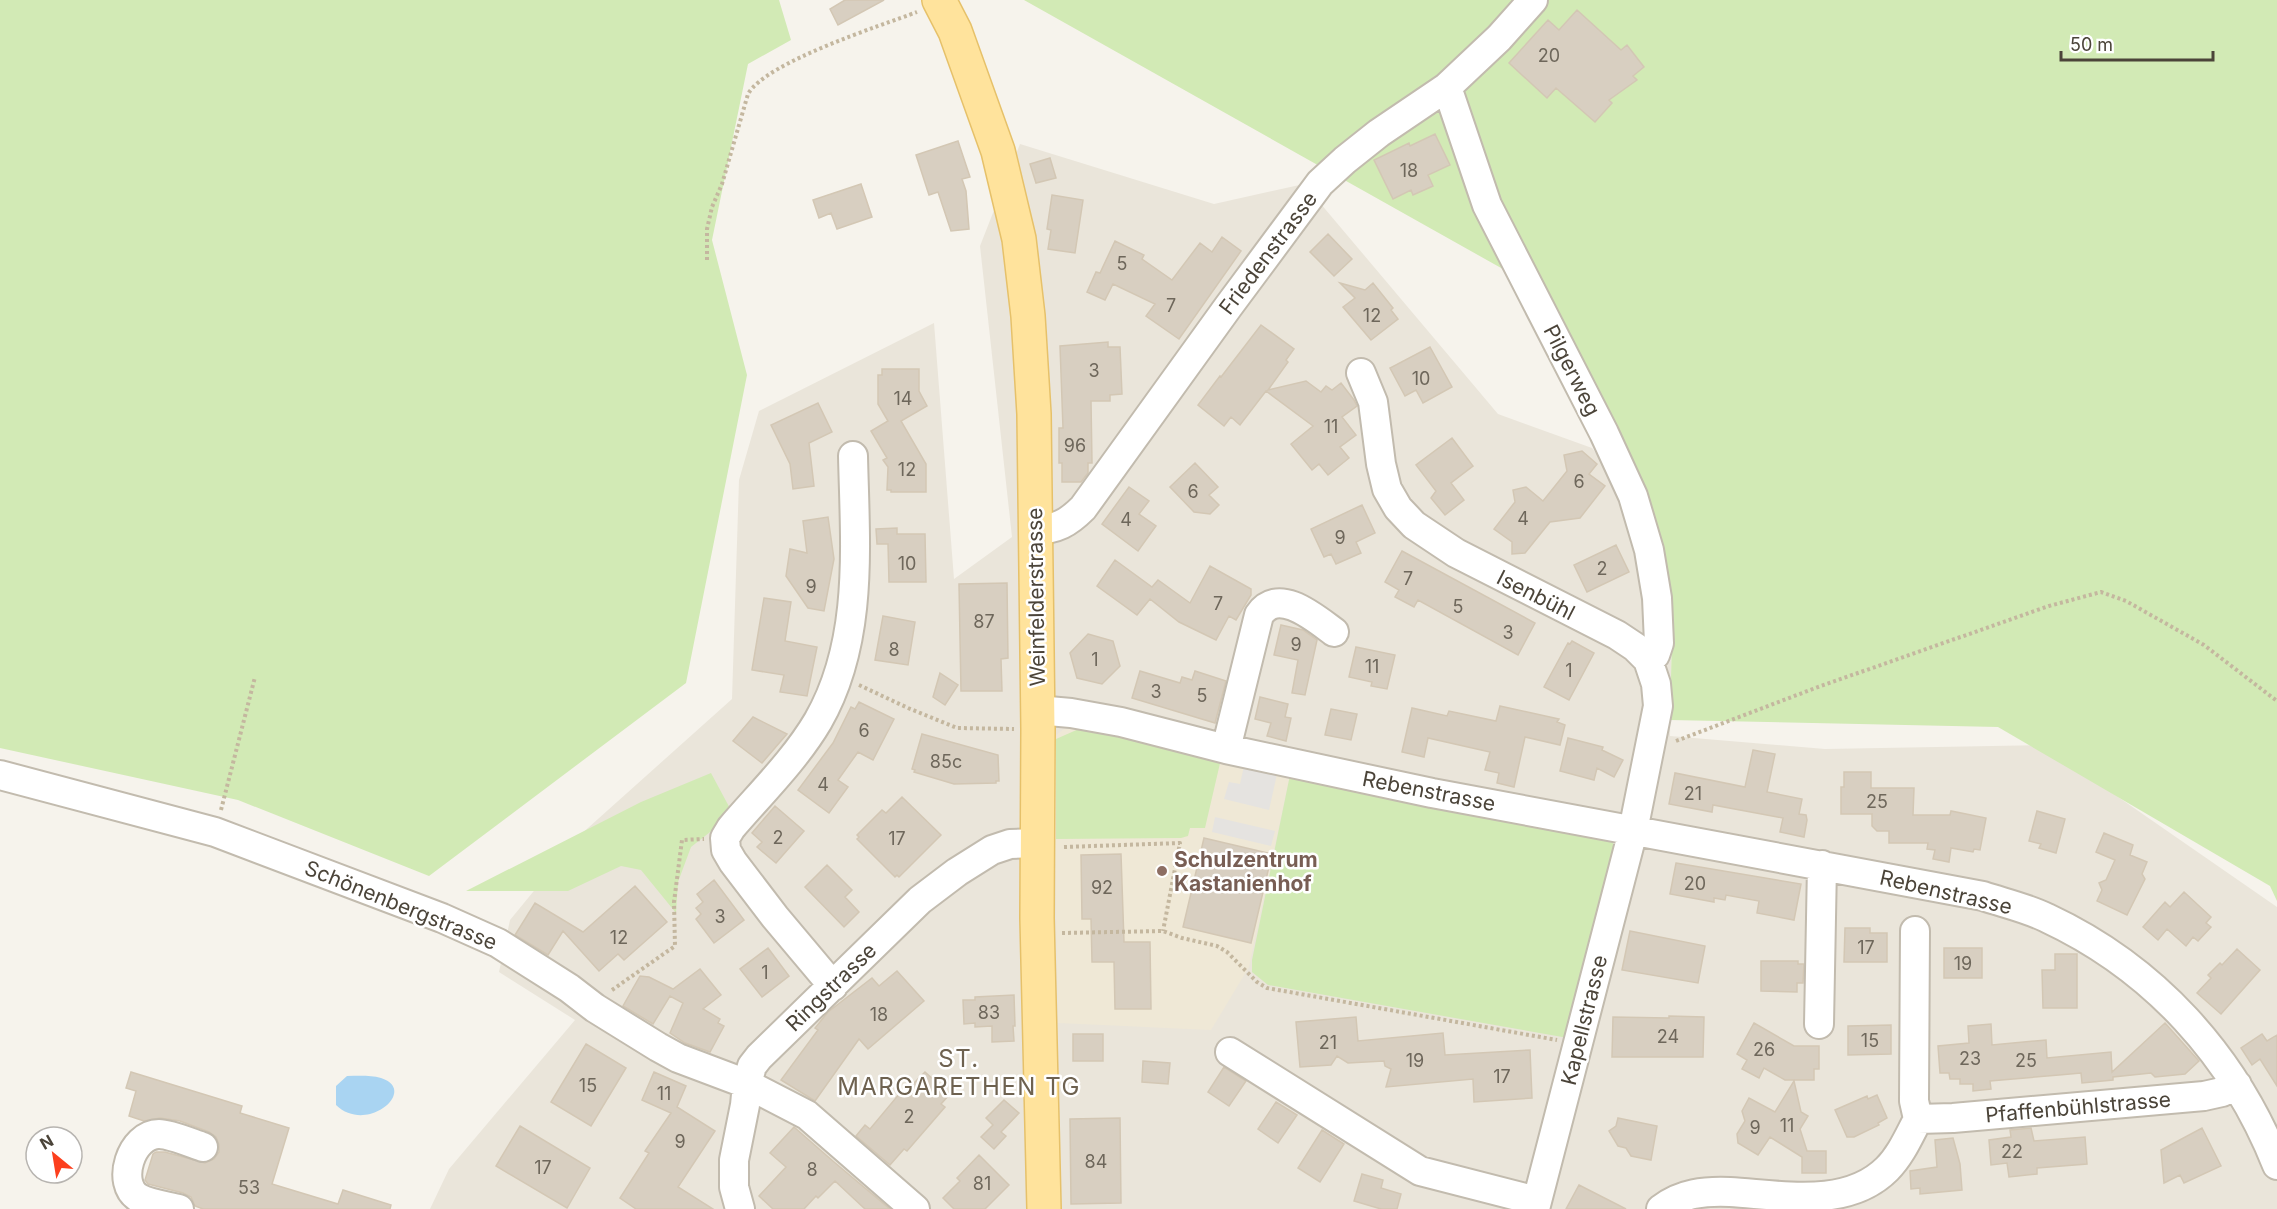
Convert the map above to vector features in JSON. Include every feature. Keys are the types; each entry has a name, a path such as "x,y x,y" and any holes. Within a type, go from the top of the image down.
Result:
{"main road":[{"name":"Weinfelderstrasse","path":"939,1 955,31 998,151 1019,239 1028,316 1033,403 1037,719 1036,846 1044,1209"}],"street":[{"name":"Friedenstrasse","path":"1035,530 1057,527 1069,522 1083,508 1320,183 1370,140 1447,87 1499,38 1533,0"},
{"name":"Pilgerweg","path":"1447,87 1487,205 1604,433 1632,496 1648,550 1657,598 1659,643 1655,655 1648,660"},
{"name":"Isenbühl","path":"1361,373 1373,402 1381,464 1387,489 1398,508 1414,525 1456,553 1617,635 1635,647 1648,660"},
{"path":"833,986 775,917 733,862 726,850 725,838 730,828 793,756 818,722 840,676 850,635 854,582 853,456"},
{"path":"1226,749 1259,615 1265,607 1275,602 1285,603 1311,616 1334,632"},
{"path":"1633,831 1658,706 1656,684 1648,660"},
{"name":"Rebenstrasse","path":"1037,719 1071,713 1121,722 1226,749 1432,793 1983,896 2047,917 2120,960 2151,984 2208,1044 2237,1085 2255,1116 2277,1165"},
{"name":"Schönenbergstrasse","path":"0,775 215,832 442,918 498,943 569,988 595,1008 678,1058 747,1084 807,1114 915,1209"},
{"name":"Kapellstrasse","path":"1536,1205 1633,831"},
{"name":"Ringstrasse","path":"740,1209 734,1187 734,1161 747,1084 752,1066 759,1057 920,900 957,872 992,850 1010,844 1036,846"},
{"path":"1819,1024 1822,865"},
{"path":"1661,1209 1682,1196 1705,1192 1822,1197 1844,1195 1869,1183 1887,1170 1901,1151 1918,1119 1914,1101 1915,931"},
{"path":"1230,1052 1420,1171 1536,1205"},
{"name":"Pfaffenbühlstrasse","path":"1918,1119 1953,1118 2204,1096 2222,1092 2237,1085"},
{"path":"179,1209 138,1197 130,1188 129,1159 136,1143 148,1136 160,1133 203,1147"}],"path":[{"path":"707,260 707,229 712,207 722,184 752,87 809,53 923,10 939,1"},
{"path":"1649,748 1658,748 1818,687 2049,606 2101,592 2126,601 2204,645 2277,701"},
{"path":"840,676 957,728 1037,719"},
{"path":"215,832 255,677"},
{"path":"595,1008 603,997 675,946 674,902 682,840 725,838"},
{"path":"1036,846 1180,843 1164,932"},
{"path":"1053,933 1164,932 1217,946 1227,952 1251,977 1268,988 1578,1043"}],"shaded area":[{"path":"1020,144 1214,204 1304,184 1498,414 1592,448 1673,553 1670,736 1825,749 2043,745 2277,907 2277,1209 430,1209 449,1169 575,1020 499,972 510,920 579,836 732,699 739,480 759,411 934,323 954,579 1012,537 980,246"},
{"name":"Schulzentrum Kastanienhof","path":"1082,725 1290,775 1249,967 1211,1030 1058,1023 1053,744 1056,735 1064,729"},
{"path":"1244,766 1277,774 1269,810 1224,799 1229,782 1240,784"},
{"path":"1215,817 1275,831 1271,846 1212,832"}],"green space":[{"path":"0,0 779,0 791,40 748,64 712,240 747,375 686,683 429,876 238,800 0,748"},
{"path":"1024,0 2277,0 2277,901 2270,886 1998,727 1670,720 1672,633 1535,277 1526,282"},
{"path":"1081,728 1221,759 1205,828 1190,828 1188,836 1181,838 1056,839 1056,739"},
{"path":"711,773 733,814 691,847 678,882 676,913 641,870 621,866 568,891 466,891 641,802"},
{"path":"1290,775 1613,841 1614,850 1568,1038 1268,985 1252,972 1252,960"}],"water":[{"path":"347,1076 381,1078 391,1084 394,1092 392,1100 374,1113 361,1115 348,1113 336,1105 336,1086"}],"building":[{"path":"845,0 884,0 838,25 830,9"},
{"path":"1577,10 1621,50 1627,45 1644,67 1633,76 1637,80 1609,100 1612,103 1595,122 1556,88 1547,98 1509,63 1548,20 1559,30"},
{"path":"1435,134 1450,165 1428,175 1433,186 1413,195 1411,190 1393,199 1374,160 1409,143 1410,146"},
{"path":"958,141 970,177 962,179 966,191 969,229 951,231 938,192 929,195 916,155"},
{"path":"1050,158 1056,178 1036,183 1030,164"},
{"path":"861,184 872,217 837,229 831,213 819,218 813,200"},
{"path":"1052,195 1083,200 1075,253 1048,249 1051,230 1047,229"},
{"path":"1328,234 1352,259 1334,276 1310,252"},
{"path":"1222,237 1241,251 1179,339 1146,316 1155,304 1113,284 1105,300 1087,292 1096,272 1100,273 1115,241 1144,255 1142,259 1172,280 1200,243 1212,252"},
{"path":"1340,283 1365,290 1373,283 1393,308 1391,310 1398,319 1371,340 1343,307 1355,298"},
{"path":"1261,325 1294,349 1286,360 1288,362 1268,390 1306,381 1321,392 1326,386 1332,390 1341,383 1357,406 1342,417 1356,435 1340,447 1349,458 1328,475 1319,464 1312,470 1291,444 1313,426 1266,391 1240,425 1231,417 1224,426 1198,405"},
{"path":"1108,342 1108,347 1120,347 1122,394 1110,395 1110,401 1091,401 1092,463 1088,463 1088,473 1081,482 1062,482 1062,463 1059,463 1059,428 1063,428 1060,346"},
{"path":"1430,347 1452,387 1423,403 1416,390 1405,396 1390,368"},
{"path":"882,369 919,369 919,391 927,406 901,421 926,464 926,492 887,490 888,467 883,460 887,458 871,431 888,421 878,404 878,375 882,375"},
{"path":"818,403 832,432 809,443 814,486 793,489 790,464 771,425"},
{"path":"1452,438 1473,466 1451,483 1464,500 1445,515 1431,498 1436,491 1416,465"},
{"path":"1582,451 1597,464 1589,474 1605,486 1580,518 1550,522 1525,553 1512,554 1512,542 1494,529 1515,502 1513,490 1526,487 1543,501 1567,471 1564,455"},
{"path":"1195,463 1218,487 1209,495 1219,505 1210,514 1194,512 1170,487"},
{"path":"1129,487 1149,501 1139,514 1156,526 1138,551 1102,524"},
{"path":"1362,505 1375,533 1356,542 1361,553 1336,564 1331,554 1324,557 1311,529"},
{"path":"828,517 834,559 824,611 808,608 786,576 790,549 807,553 803,521"},
{"path":"897,528 897,534 925,534 926,582 889,582 888,544 877,544 876,529"},
{"path":"1616,545 1629,572 1587,592 1574,565"},
{"path":"1402,551 1535,623 1518,655 1418,600 1414,607 1395,597 1399,590 1385,582"},
{"path":"1115,560 1152,587 1158,580 1190,603 1210,566 1251,589 1251,595 1236,620 1229,616 1216,640 1179,622 1150,599 1137,615 1097,586"},
{"path":"1007,583 1008,658 1001,659 1002,691 961,691 959,584"},
{"path":"764,598 791,602 785,641 817,647 807,696 780,692 784,675 752,670"},
{"path":"883,616 915,622 908,665 875,660"},
{"path":"1281,625 1303,630 1317,640 1305,695 1292,693 1298,660 1274,655"},
{"path":"1088,634 1113,641 1120,666 1102,684 1077,678 1070,653"},
{"path":"1572,641 1594,653 1569,700 1544,687 1568,643"},
{"path":"1356,647 1395,655 1387,689 1371,686 1372,682 1349,677"},
{"path":"1140,671 1180,683 1182,677 1192,680 1195,671 1226,681 1215,723 1132,698"},
{"path":"940,673 958,685 945,705 933,697"},
{"path":"1260,697 1288,704 1285,717 1291,718 1286,741 1267,736 1271,723 1255,719"},
{"path":"859,702 894,719 873,760 858,752 838,780 848,787 829,813 798,790 833,743 851,707 855,709"},
{"path":"1500,706 1559,719 1557,722 1565,725 1560,745 1525,737 1514,787 1497,783 1499,773 1485,770 1490,752 1428,738 1424,757 1402,752 1412,708 1447,716 1449,711 1496,721"},
{"path":"1331,709 1357,714 1351,740 1325,735"},
{"path":"753,717 787,734 762,763 733,741"},
{"path":"922,734 998,755 999,781 954,784 914,772 915,770 912,769"},
{"path":"1568,738 1603,747 1602,750 1623,760 1614,777 1597,768 1594,780 1560,771"},
{"path":"1753,750 1775,754 1767,792 1802,799 1799,814 1806,815 1807,820 1804,837 1780,832 1783,818 1713,805 1712,812 1669,804 1675,773 1745,787"},
{"path":"1844,772 1871,772 1871,788 1914,788 1913,815 1950,815 1951,811 1986,818 1980,850 1974,849 1973,852 1951,848 1949,862 1933,859 1935,850 1927,849 1928,843 1889,843 1889,831 1877,831 1872,826 1872,814 1841,814 1841,787 1844,787"},
{"path":"902,797 941,835 899,877 897,875 895,877 857,839 859,837 857,835 882,810 886,813"},
{"path":"775,806 804,831 776,863 757,847 762,842 752,833"},
{"path":"2037,811 2065,819 2056,853 2039,848 2041,844 2029,841"},
{"path":"2104,833 2133,845 2130,855 2147,862 2142,874 2145,879 2127,915 2097,901 2102,890 2099,883 2106,880 2115,860 2096,852"},
{"path":"1204,838 1272,854 1251,943 1183,927"},
{"path":"1121,854 1124,942 1150,942 1151,1009 1115,1009 1114,962 1092,962 1091,919 1082,919 1081,855"},
{"path":"1676,863 1801,884 1794,920 1757,913 1759,901 1726,895 1725,900 1714,898 1714,902 1670,894"},
{"path":"827,865 852,890 845,897 859,912 844,927 805,887"},
{"path":"714,880 744,920 714,943 696,919 701,914 696,908 703,902 697,894"},
{"path":"635,886 667,922 624,960 618,954 599,971 563,931 548,955 515,935 535,903 583,932"},
{"path":"2184,892 2211,917 2206,923 2211,927 2198,941 2193,937 2186,946 2167,929 2158,940 2143,927 2165,902 2170,907"},
{"path":"1845,928 1870,928 1870,933 1887,933 1887,962 1844,962"},
{"path":"1630,931 1705,946 1698,983 1622,970"},
{"path":"768,948 789,976 762,997 740,969"},
{"path":"1944,948 1982,948 1982,978 1944,978"},
{"path":"2237,949 2260,970 2221,1014 2197,993 2211,978 2208,975 2220,963 2222,965"},
{"path":"2055,954 2077,954 2077,1008 2043,1008 2042,970 2055,970"},
{"path":"1761,961 1798,961 1798,964 1804,964 1803,983 1797,983 1797,992 1761,991"},
{"path":"700,969 721,995 703,1009 720,1019 718,1023 724,1026 710,1052 685,1043 670,1033 683,1003 670,996 653,1024 623,1006 640,976 649,977 673,989"},
{"path":"897,971 924,1001 868,1049 859,1039 815,1101 781,1080 818,1030 815,1028 828,1012 872,978 879,986"},
{"path":"1014,995 1014,1041 992,1042 992,1026 975,1027 975,1023 964,1024 963,1000 975,1000 975,997"},
{"path":"1669,1016 1704,1017 1703,1057 1612,1057 1613,1017 1669,1018"},
{"path":"1356,1017 1358,1041 1443,1033 1445,1055 1530,1050 1532,1098 1474,1102 1473,1079 1386,1087 1391,1069 1385,1066 1384,1061 1348,1063 1337,1056 1331,1065 1300,1067 1296,1022"},
{"path":"1754,1023 1794,1046 1819,1046 1819,1069 1814,1069 1814,1080 1785,1080 1764,1068 1759,1078 1742,1069 1747,1060 1737,1054"},
{"path":"2165,1023 2199,1061 2185,1074 2155,1077 2151,1073 2082,1083 2081,1073 1990,1081 1991,1089 1973,1091 1973,1084 1960,1084 1960,1079 1950,1079 1949,1073 1940,1073 1938,1046 1969,1043 1968,1026 1991,1024 1992,1045 2046,1040 2047,1058 2111,1052 2112,1072"},
{"path":"1891,1025 1891,1054 1848,1055 1848,1026"},
{"path":"1073,1034 1103,1034 1103,1061 1073,1061"},
{"path":"2262,1034 2267,1041 2277,1035 2277,1086 2260,1059 2252,1065 2241,1048"},
{"path":"586,1044 626,1068 591,1126 551,1102"},
{"path":"1143,1061 1170,1063 1168,1084 1142,1082"},
{"path":"1224,1067 1246,1081 1229,1106 1208,1092"},
{"path":"131,1072 242,1106 240,1113 289,1128 272,1184 338,1204 343,1190 391,1205 390,1209 203,1209 195,1206 191,1197 183,1193 148,1184 145,1180 153,1154 156,1152 165,1152 205,1163 214,1159 219,1152 219,1145 216,1137 209,1132 180,1121 160,1118 144,1121 129,1116 136,1091 126,1088"},
{"path":"654,1072 686,1086 677,1107 715,1131 678,1187 713,1209 636,1209 620,1198 649,1153 645,1151 671,1113 642,1100"},
{"path":"925,1072 950,1094 941,1104 945,1107 907,1151 904,1149 890,1165 856,1136 865,1125 870,1129 900,1093 902,1095"},
{"path":"1794,1081 1801,1112 1808,1116 1800,1129 1807,1151 1826,1151 1826,1173 1802,1173 1802,1157 1770,1137 1758,1155 1738,1143 1737,1134 1745,1121 1742,1111 1749,1098 1775,1112"},
{"path":"1877,1095 1887,1118 1878,1123 1879,1125 1854,1137 1847,1137 1835,1110 1867,1096 1868,1099"},
{"path":"1004,1100 1019,1113 1001,1132 1006,1136 994,1149 981,1137 993,1125 986,1118"},
{"path":"1276,1102 1297,1115 1278,1143 1258,1129"},
{"path":"1120,1118 1121,1203 1071,1204 1070,1119"},
{"path":"1618,1118 1657,1126 1651,1160 1631,1156 1626,1148 1618,1146 1609,1131 1616,1126"},
{"path":"520,1126 590,1168 567,1208 496,1166"},
{"path":"794,1127 890,1209 865,1209 835,1181 804,1209 773,1209 759,1196 786,1167 770,1153"},
{"path":"2031,1128 2034,1141 2085,1137 2087,1164 2037,1168 2037,1174 2009,1177 2007,1163 1991,1165 1989,1140 2011,1137 2010,1130"},
{"path":"2202,1128 2221,1166 2184,1183 2180,1175 2164,1183 2161,1150"},
{"path":"1322,1130 1344,1144 1320,1182 1298,1168"},
{"path":"1953,1138 1960,1164 1962,1190 1920,1194 1920,1188 1911,1189 1910,1171 1937,1167 1935,1140"},
{"path":"979,1155 1009,1185 985,1209 954,1209 943,1198 960,1181 957,1178"},
{"path":"1362,1174 1383,1180 1381,1188 1401,1194 1397,1209 1381,1209 1354,1201"},
{"path":"1579,1185 1626,1209 1566,1209"}],"place":[{"name":"Schulzentrum Kastanienhof","path":"1162,871"}],"district":[{"name":"ST. MARGARETHEN TG","path":"959,1072"}]}
